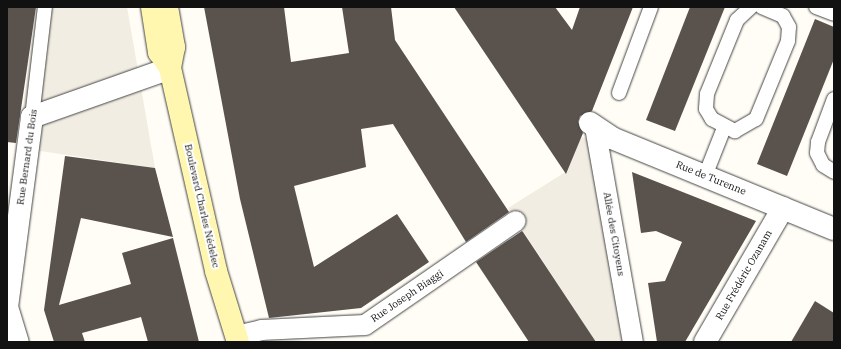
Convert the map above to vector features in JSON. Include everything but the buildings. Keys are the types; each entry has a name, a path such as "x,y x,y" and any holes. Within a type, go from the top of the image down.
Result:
{"main road":[{"name":"Boulevard Charles Nédelec","path":"152,7 158,52 170,68"},
{"name":"Boulevard Charles Nédelec","path":"167,7 174,47 170,68 216,270 237,339"}],"street":[{"path":"32,117 170,68"},
{"name":"Rue Bernard du Bois","path":"7,307 32,117"},
{"name":"Rue de Turenne","path":"592,125 612,138 834,228"},
{"name":"Allée des Citoyens","path":"592,125 633,342"},
{"name":"Rue Frédéric Ozanam","path":"705,342 783,208"},
{"name":"Rue Joseph Biaggi","path":"237,339 251,331 365,325 516,221"},
{"path":"7,307 18,342"}],"lane":[{"name":"Rue Bernard du Bois","path":"32,117 45,7"},
{"path":"619,93 651,7"},
{"path":"751,7 737,20 707,94 706,109 724,128 735,131 756,119 788,41 789,27 783,16 768,8"},
{"path":"816,7 834,14"},
{"path":"834,99 818,142 817,153 823,165 834,172"},
{"path":"705,176 724,128"}],"shaded area":[{"path":"36,7 127,7 155,168 27,149 33,109 23,108"},
{"path":"581,137 597,142 633,342 596,342 508,208 567,171"}]}
